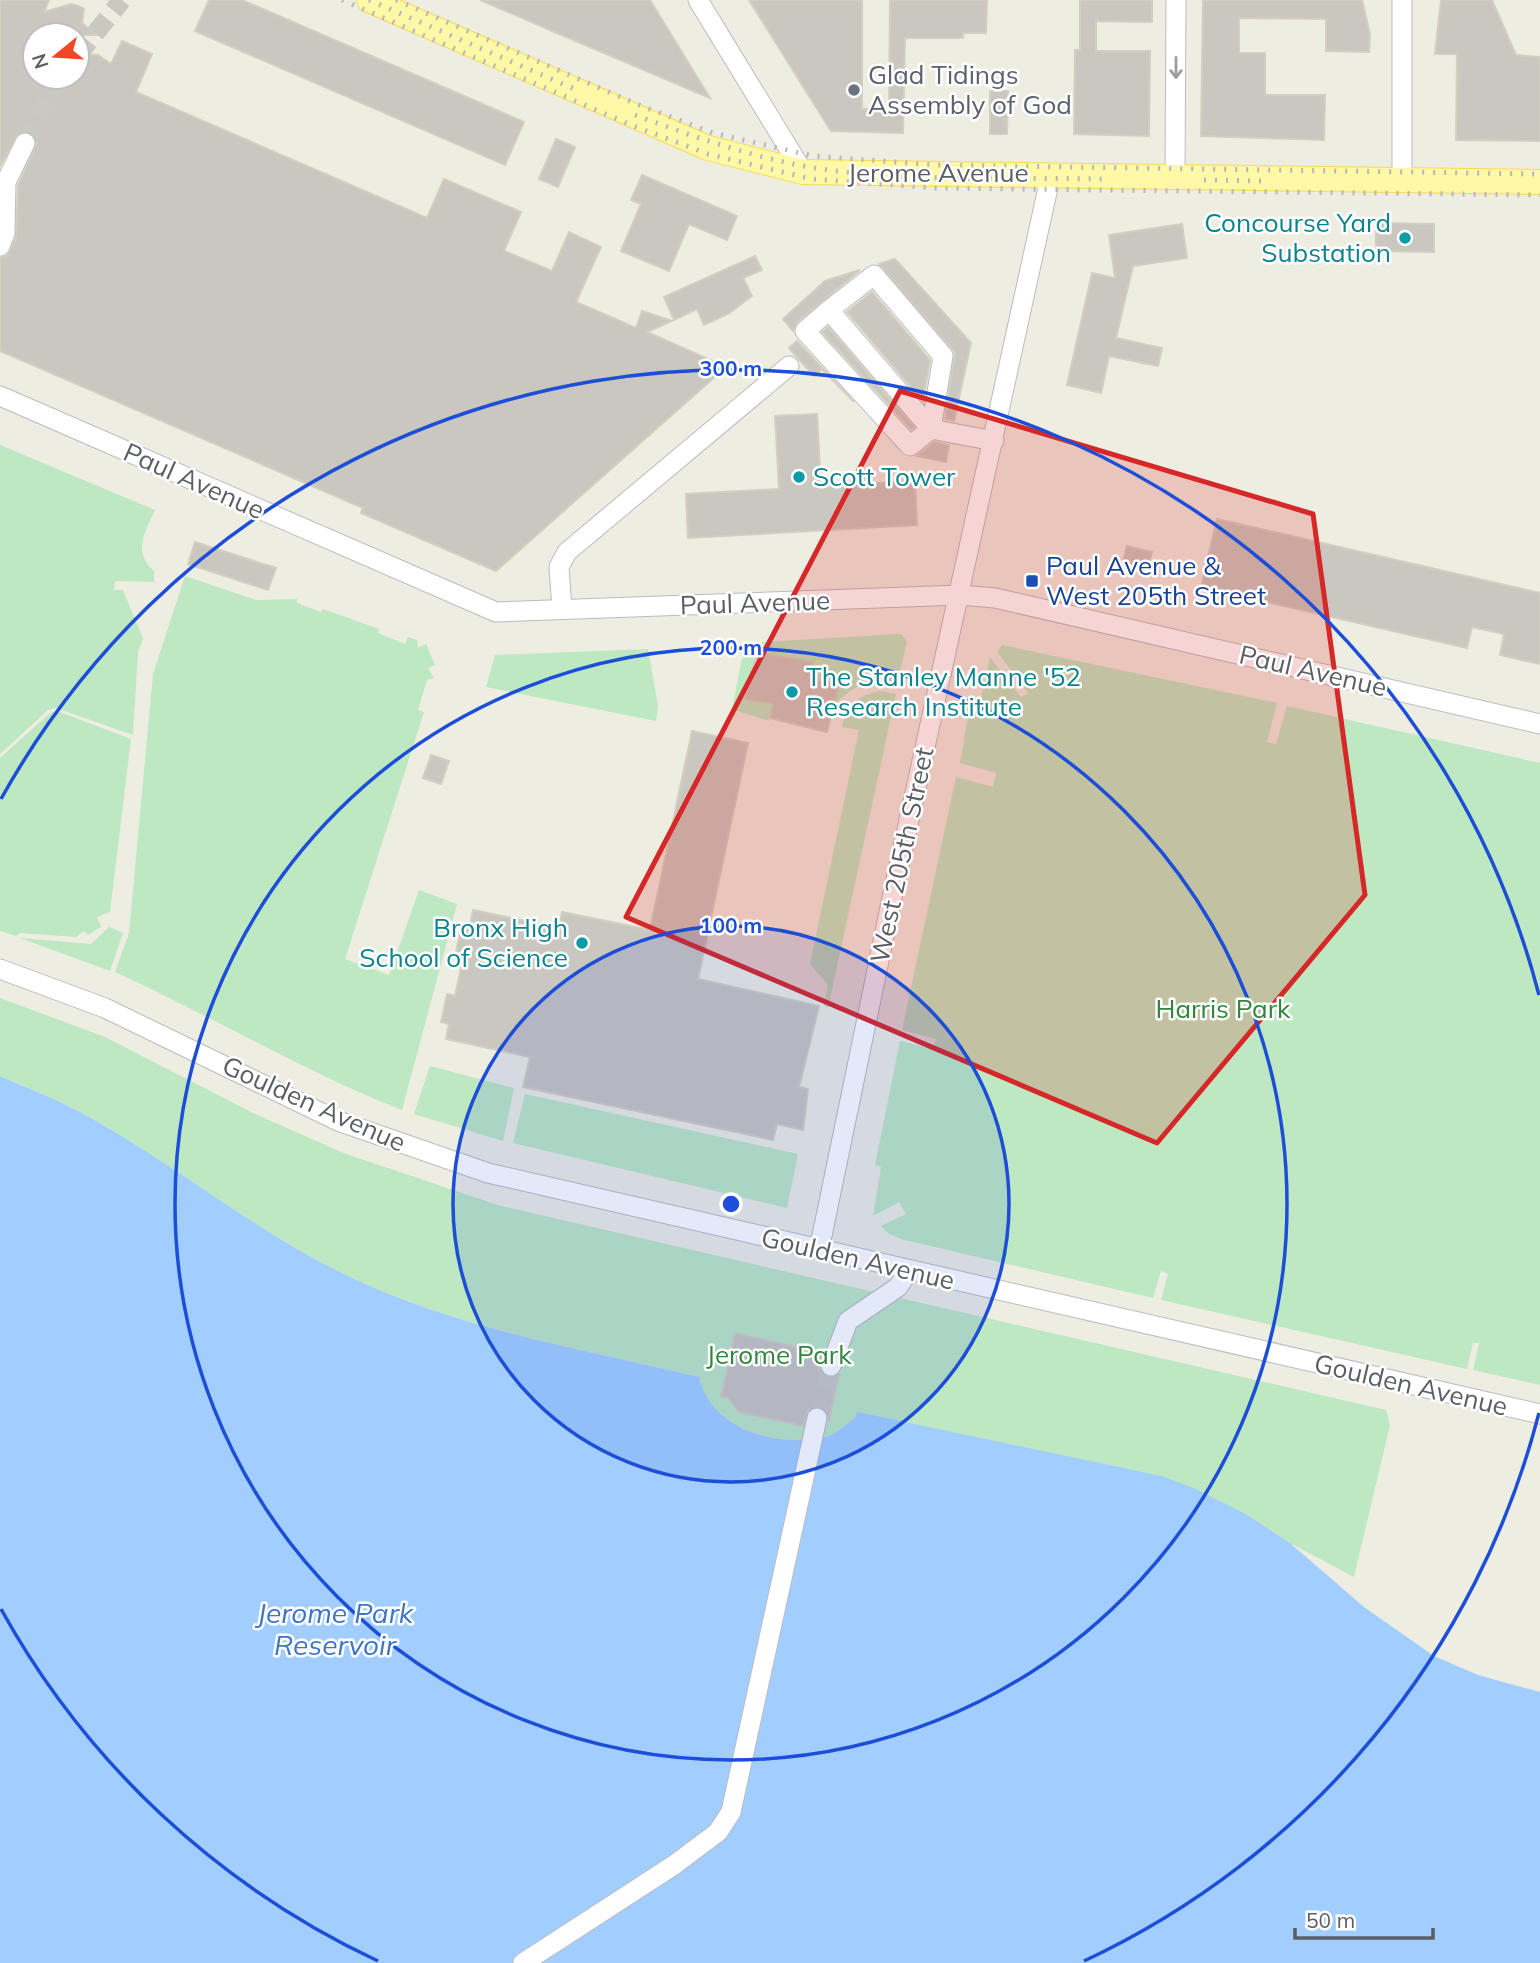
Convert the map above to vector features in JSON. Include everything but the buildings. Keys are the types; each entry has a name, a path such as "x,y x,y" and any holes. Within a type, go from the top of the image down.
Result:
{"main road":[{"name":"Jerome Avenue","path":"369,0 708,148 803,172 1540,182"}],"street":[{"path":"698,0 803,172"},
{"path":"1175,176 1176,0"},
{"path":"1402,0 1402,180"},
{"path":"0,246 5,233 6,182 25,143"},
{"name":"West 205th Street","path":"819,1250 893,893 1051,174"},
{"path":"874,275 943,356 931,429 910,446 805,331 874,275"},
{"path":"829,310 931,429 994,441"},
{"path":"562,610 559,567 567,552 789,366"},
{"name":"Paul Avenue","path":"0,396 496,612 960,595 1026,604 1540,724"},
{"name":"Goulden Avenue","path":"0,969 105,1008 300,1104 413,1149 533,1185 1540,1414"},
{"path":"831,1366 848,1321 898,1287 908,1272"},
{"path":"523,1963 674,1865 718,1832 731,1812 815,1426"}],"highlighted area":[{"path":"900,391 1313,514 1365,895 1157,1143 626,917"}],"green space":[{"path":"0,445 155,510 142,542 143,557 154,571 154,582 115,581 114,590 123,590 143,639 138,652 133,735 56,708 48,710 0,754"},
{"path":"185,576 256,600 297,599 297,603 321,612 323,609 379,629 378,633 405,644 408,637 417,640 418,648 426,644 435,665 428,668 434,678 427,680 418,710 424,712 345,959 389,975 419,890 457,904 402,1110 293,1061 115,972 129,933 153,674"},
{"path":"901,634 907,642 897,682 878,680 862,684 834,705 839,685 811,678 746,699 773,704 769,721 732,709 745,643"},
{"name":"Harris Park","path":"1002,645 1277,703 1267,742 1276,744 1287,706 1540,763 1540,1385 1473,1370 1479,1343 1473,1343 1467,1369 1161,1300 1168,1274 1161,1271 1153,1298 901,1239 889,1234 881,1226 906,1214 899,1202 873,1216 881,1167 875,1165 900,1041 933,1049 936,1039 902,1030 956,777 993,787 996,773 960,763 969,711 978,712 990,657 1021,697 1028,693 997,652"},
{"path":"648,649 658,706 656,721 486,687 495,655"},
{"path":"882,691 896,694 828,1008 824,1006 828,985 810,964 859,730 842,727 850,706 860,698"},
{"path":"57,711 131,739 110,912 97,917 101,927 88,935 84,931 76,937 20,933 16,936 0,931 0,758 50,713"},
{"path":"109,927 123,933 110,971 20,938 91,944"},
{"name":"Jerome Park","path":"0,998 105,1037 253,1113 346,1154 501,1206 1386,1410 1390,1425 1354,1577 1290,1543 1246,1514 1162,1476 857,1413 855,1418 823,1438 804,1440 765,1436 731,1422 717,1410 706,1395 699,1377 518,1335 429,1309 386,1293 344,1274 277,1237 148,1152 82,1113 0,1076"},
{"path":"430,1066 514,1088 503,1141 414,1114"},
{"path":"525,1094 798,1154 787,1208 513,1143"}],"water":[{"name":"Jerome Park Reservoir","path":"0,1076 72,1108 115,1132 277,1237 344,1274 386,1293 474,1323 699,1377 706,1395 717,1410 731,1422 747,1430 784,1439 823,1438 855,1418 857,1412 1162,1476 1196,1489 1246,1514 1290,1543 1364,1607 1434,1656 1478,1675 1540,1692 1540,1963 0,1963"}],"tunnel":[{"path":"91,39 122,0"},
{"path":"25,143 52,91"},
{"path":"817,1418 831,1366"}],"railway":[{"path":"342,0 631,125 708,154 812,179 936,188 1540,195"},
{"path":"369,0 577,90"},
{"path":"396,0 639,105 713,133 813,156 936,165 1540,174"},
{"path":"635,115 742,151 809,167 845,172 919,177 1103,179"},
{"path":"1204,180 1267,181"}],"place":[{"name":"Glad Tidings Assembly of God","path":"854,90"},
{"name":"Concourse Yard Substation","path":"1405,238"},
{"name":"Scott Tower","path":"799,477"},
{"name":"Paul Avenue & West 205th Street","path":"1032,581"},
{"name":"The Stanley Manne '52 Research Institute","path":"792,692"},
{"name":"Bronx High School of Science","path":"582,943"}]}
